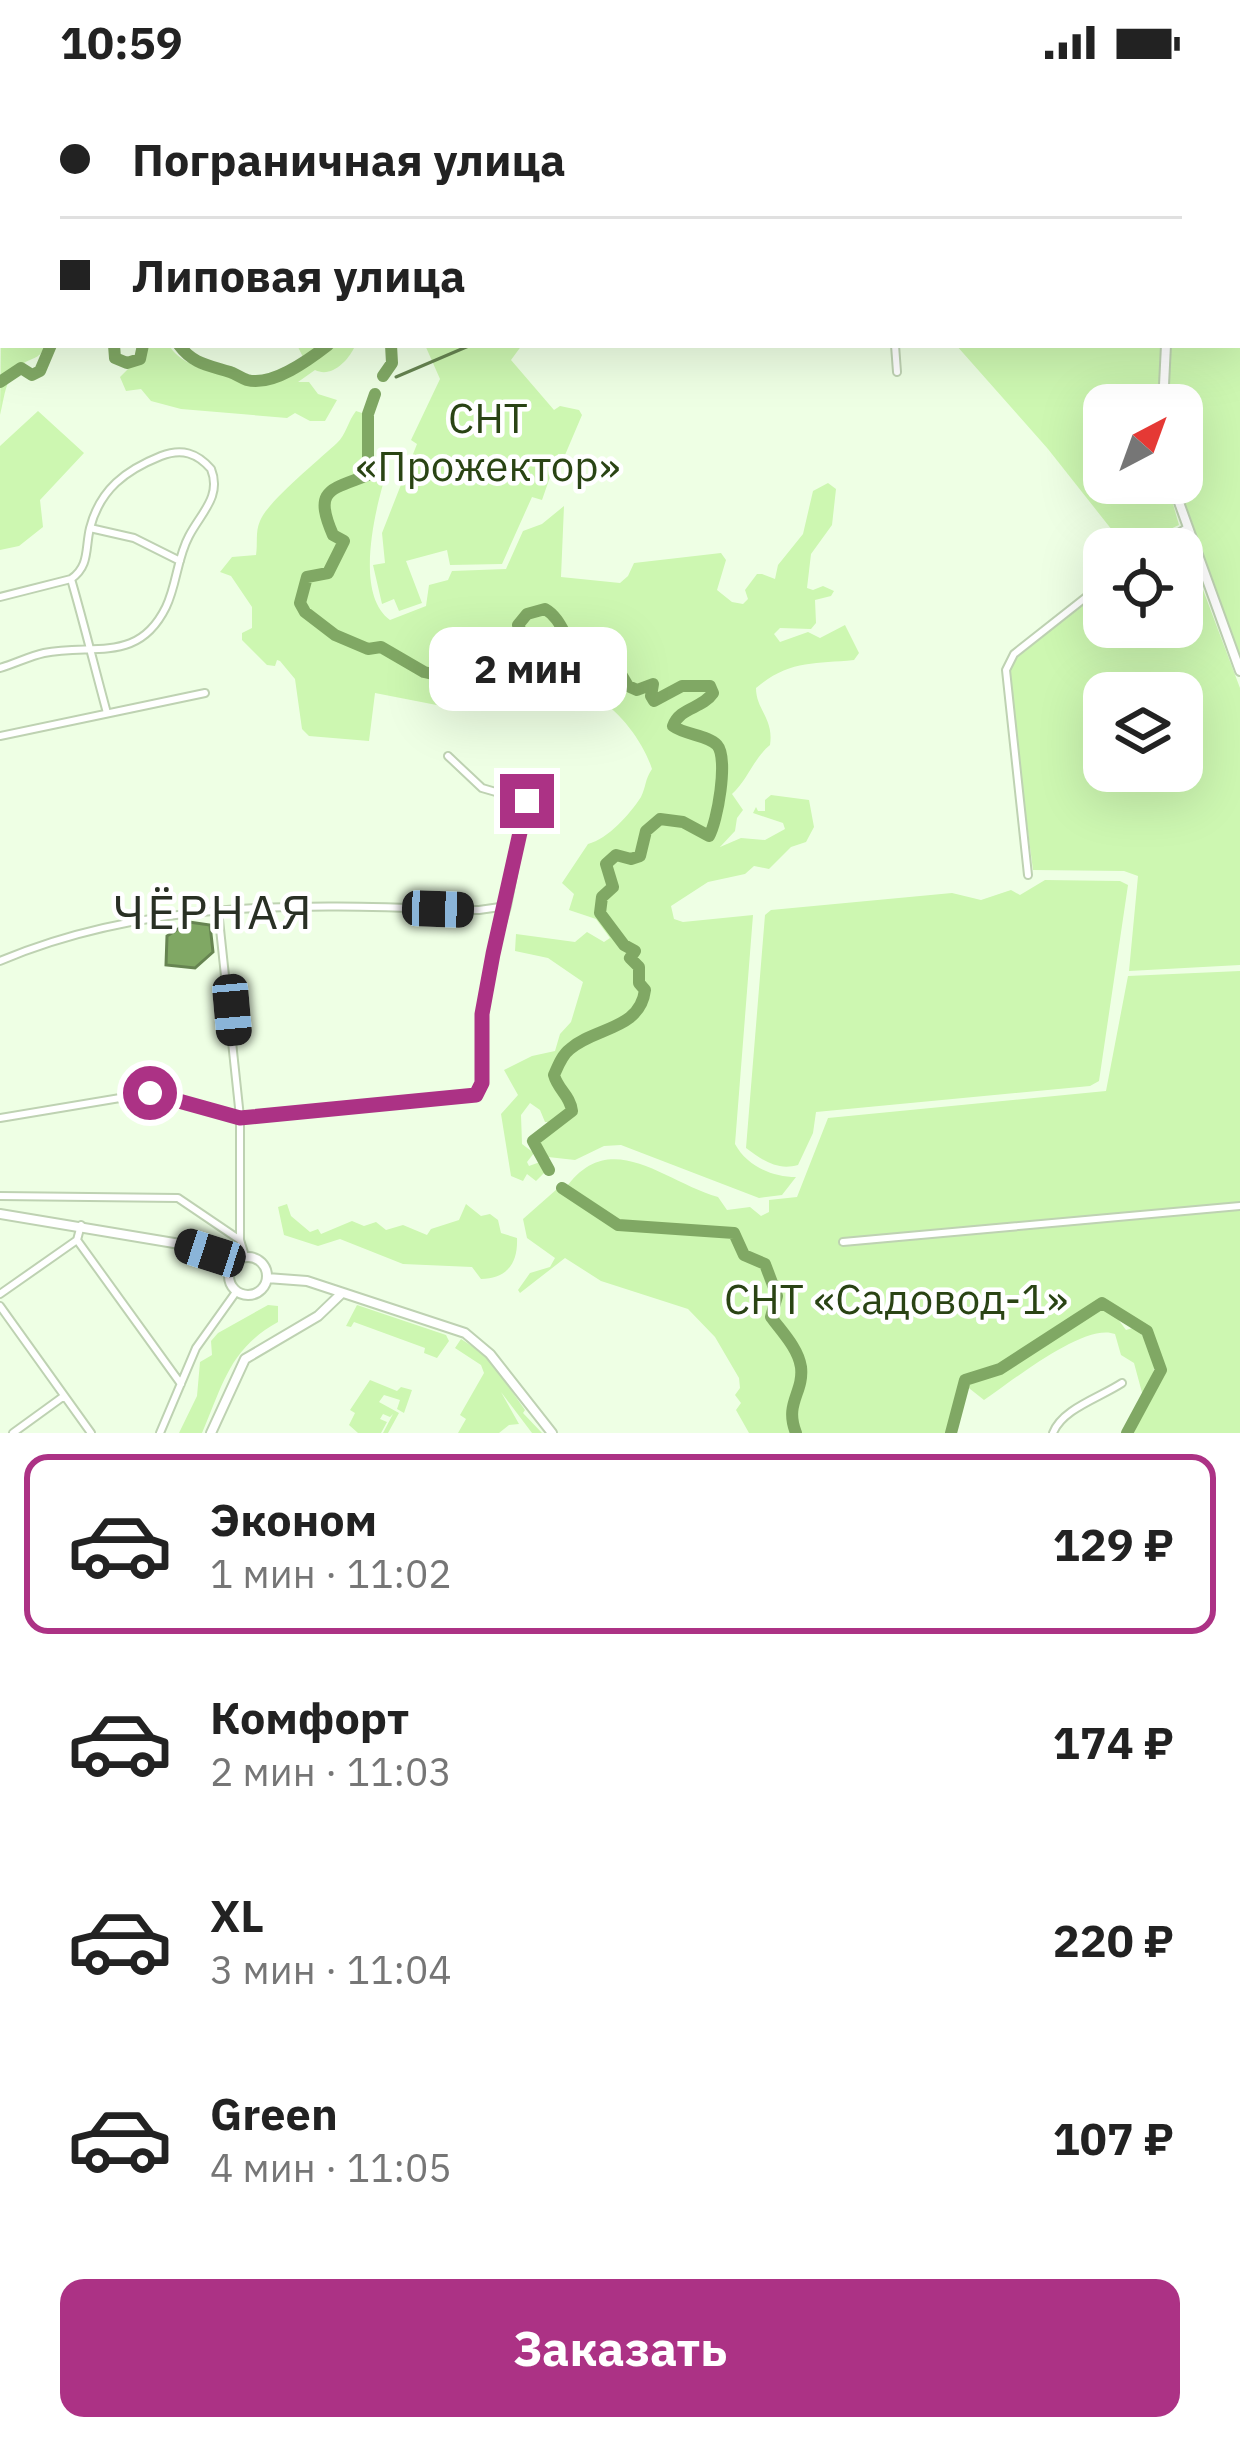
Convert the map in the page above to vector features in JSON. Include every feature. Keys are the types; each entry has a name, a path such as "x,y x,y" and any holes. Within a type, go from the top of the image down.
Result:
{"street":[{"path":"895,348 897,372"},
{"path":"1164,384 1166,348"},
{"path":"0,597 71,579 84,566 90,528 110,487 130,470 169,453 192,453 212,470 216,483 179,561 168,603 148,634 126,646 44,653 0,668"},
{"path":"90,528 134,538 179,561"},
{"path":"1203,575 1240,671"},
{"path":"71,579 107,713"},
{"path":"1028,875 1006,670 1014,654 1083,600"},
{"path":"0,736 206,694"},
{"path":"0,1118 150,1093 240,1118 476,1095 482,1083 486,990 527,801 482,788 448,756"},
{"path":"0,961 45,942 163,915 275,904 478,910 507,906"},
{"path":"218,910 240,1118 240,1240 245,1256"},
{"path":"0,1196 171,1196 184,1200 240,1240"},
{"path":"843,1242 1240,1206"},
{"path":"0,1214 180,1244 231,1266"},
{"path":"0,1294 77,1240 81,1225"},
{"path":"77,1240 181,1384"},
{"path":"245,1256 231,1266 228,1277 236,1292 258,1292 267,1278"},
{"path":"245,1256 261,1262 267,1278"},
{"path":"267,1278 307,1281 465,1333 490,1354 552,1433"},
{"path":"160,1433 196,1348 236,1292"},
{"path":"211,1433 245,1358 318,1316 342,1293"},
{"path":"0,1306 91,1433"},
{"path":"1052,1433 1065,1413 1091,1404 1122,1383"},
{"path":"13,1433 64,1396"}],"green space":[{"path":"1,348 43,348 13,374 0,415"},
{"path":"143,348 171,348 189,363 207,369 235,367 241,380 247,380 287,374 291,363 301,367 304,359 298,348 354,348 333,370 315,370 298,382 309,382 318,394 337,400 325,421 310,421 295,413 287,418 181,409 151,401 141,389 126,391 120,377 133,364 144,361"},
{"name":"СНТ «Прожектор»","path":"426,348 520,348 511,360 554,410 560,406 582,415 565,455 558,454 542,500 532,497 502,564 450,565 447,550 406,561 422,603 399,611 394,599 382,604 373,565 385,563 382,533 417,444 411,440 440,379"},
{"path":"959,348 1161,348 1159,384 1083,384 1083,493"},
{"path":"1170,348 1240,348 1240,659 1203,556 1203,528 1193,528 1185,504 1203,504 1203,384 1169,384"},
{"path":"38,411 84,453 40,500 43,527 19,546 0,550 0,446"},
{"path":"356,411 362,413 369,439 363,448 366,464 386,474 373,529 370,572 379,608 390,620 426,606 429,585 448,580 452,571 506,569 523,531 542,524 564,506 561,577 620,583 634,563 721,553 726,560 717,590 743,604 748,599 745,590 757,574 775,579 778,565 803,534 813,491 828,483 836,489 832,525 811,554 807,588 823,586 834,591 815,600 816,623 811,629 780,628 774,634 780,642 808,632 820,638 845,625 859,653 854,660 791,668 756,688 770,728 770,745 732,794 743,810 735,831 720,847 741,838 765,840 785,829 783,823 753,813 756,807 765,811 765,800 771,795 809,800 814,827 806,842 791,847 769,869 754,866 745,874 708,882 671,906 674,919 683,922 753,915 735,1144 761,1169 796,1177 782,1195 759,1198 621,1145 604,1146 575,1160 539,1156 536,1143 560,1122 545,1122 530,1103 521,1115 522,1144 534,1153 529,1166 540,1162 545,1172 536,1181 527,1174 523,1181 511,1176 501,1114 518,1095 504,1070 555,1051 560,1034 571,1022 583,982 548,958 515,951 516,934 575,942 587,932 604,942 610,938 596,919 569,910 574,894 562,883 588,844 611,831 631,811 652,769 638,740 615,712 595,697 571,690 550,700 457,709 375,693 369,741 309,736 302,729 295,679 280,661 267,665 242,640 242,633 252,628 252,607 231,576 220,572 232,557 256,555 265,513 340,440"},
{"path":"1091,504 1173,504 1179,525 1172,528 1110,528"},
{"path":"1203,590 1240,688 1240,965 1129,971 1138,876 1124,871 1033,870 1010,693 1011,657 1083,600 1083,648 1203,648"},
{"path":"1045,880 1128,885 1099,1081 1090,1086 816,1112 813,1133 798,1165 770,1163 746,1148 765,915 771,910 952,893 981,900 1011,890 1020,895"},
{"name":"СНТ «Садовод-1»","path":"1240,971 1240,1433 1132,1433 1164,1371 1134,1318 1100,1299 1019,1356 1020,1361 1101,1308 1112,1311 1126,1330 1136,1327 1152,1354 1154,1371 1144,1400 1134,1363 1121,1355 1115,1334 1102,1333 1049,1355 984,1400 960,1381 948,1433 749,1433 736,1410 741,1403 735,1395 739,1378 715,1337 688,1309 601,1281 565,1258 520,1293 518,1290 530,1273 550,1267 555,1258 527,1238 523,1219 557,1189 565,1189 582,1170 600,1161 638,1163 718,1197 727,1210 750,1207 761,1216 769,1212 769,1200 797,1197 828,1118 1106,1091 1128,976"},
{"path":"287,1204 291,1216 310,1232 318,1229 321,1234 352,1221 364,1226 376,1222 386,1230 403,1225 427,1235 431,1229 459,1220 466,1204 481,1216 490,1214 498,1220 501,1233 517,1238 516,1255 505,1272 481,1279 472,1267 403,1264 340,1239 318,1246 284,1235 278,1207"},
{"path":"268,1305 278,1306 278,1322 238,1356 202,1433 179,1433 197,1396 200,1362 212,1355 211,1341"},
{"path":"357,1305 446,1335 449,1341 437,1358 424,1353 425,1348 354,1322 346,1326"},
{"path":"461,1339 487,1356 523,1413 542,1433 532,1433 501,1392 519,1424 499,1433 458,1433 466,1419 460,1415 484,1373 481,1365 455,1348"},
{"path":"370,1380 397,1391 401,1387 412,1390 404,1413 397,1409 400,1400 384,1395 379,1402 399,1413 388,1433 383,1433 393,1414 383,1414 380,1419 387,1422 381,1433 358,1433 349,1425 355,1413 350,1410"}],"shaded area":[{"path":"189,922 210,925 213,952 195,968 166,965 167,936"}],"waterway":[{"path":"0,382 21,368 32,375 40,371 50,348"},
{"path":"114,348 115,358 127,363 140,359 142,348"},
{"path":"182,348 201,363 257,381 290,370 324,348"},
{"path":"383,376 392,363 391,348"},
{"path":"396,377 464,348"},
{"path":"375,394 368,414 368,475 335,488 325,500 333,535 344,541 328,573 307,577 300,603 305,612 335,635 368,649 381,647 424,672 496,683 517,674 529,684 551,674 550,665 518,625 527,614 545,609 579,654 586,658 605,647 628,686 637,690 653,684 654,701 682,686 710,686 713,693 673,726 713,742 720,752 720,791 709,836 683,822 660,819 646,831 640,856 616,855 606,864 613,887 602,897 600,913 624,945 635,951 630,958 639,967 639,983 645,990 635,1013 580,1042 560,1061 554,1075 572,1111 533,1141 549,1170"},
{"path":"562,1188 618,1225 734,1233 744,1255 765,1264 777,1296 771,1317 801,1367 792,1414 796,1433"},
{"path":"951,1433 965,1380 1000,1369 1102,1303 1147,1331 1161,1370 1127,1433"}],"district":[{"name":"ЧЁРНАЯ","path":"214,912"}],"route":[{"path":"150,1093 240,1118 476,1095 482,1083 482,1014 527,801"}]}
